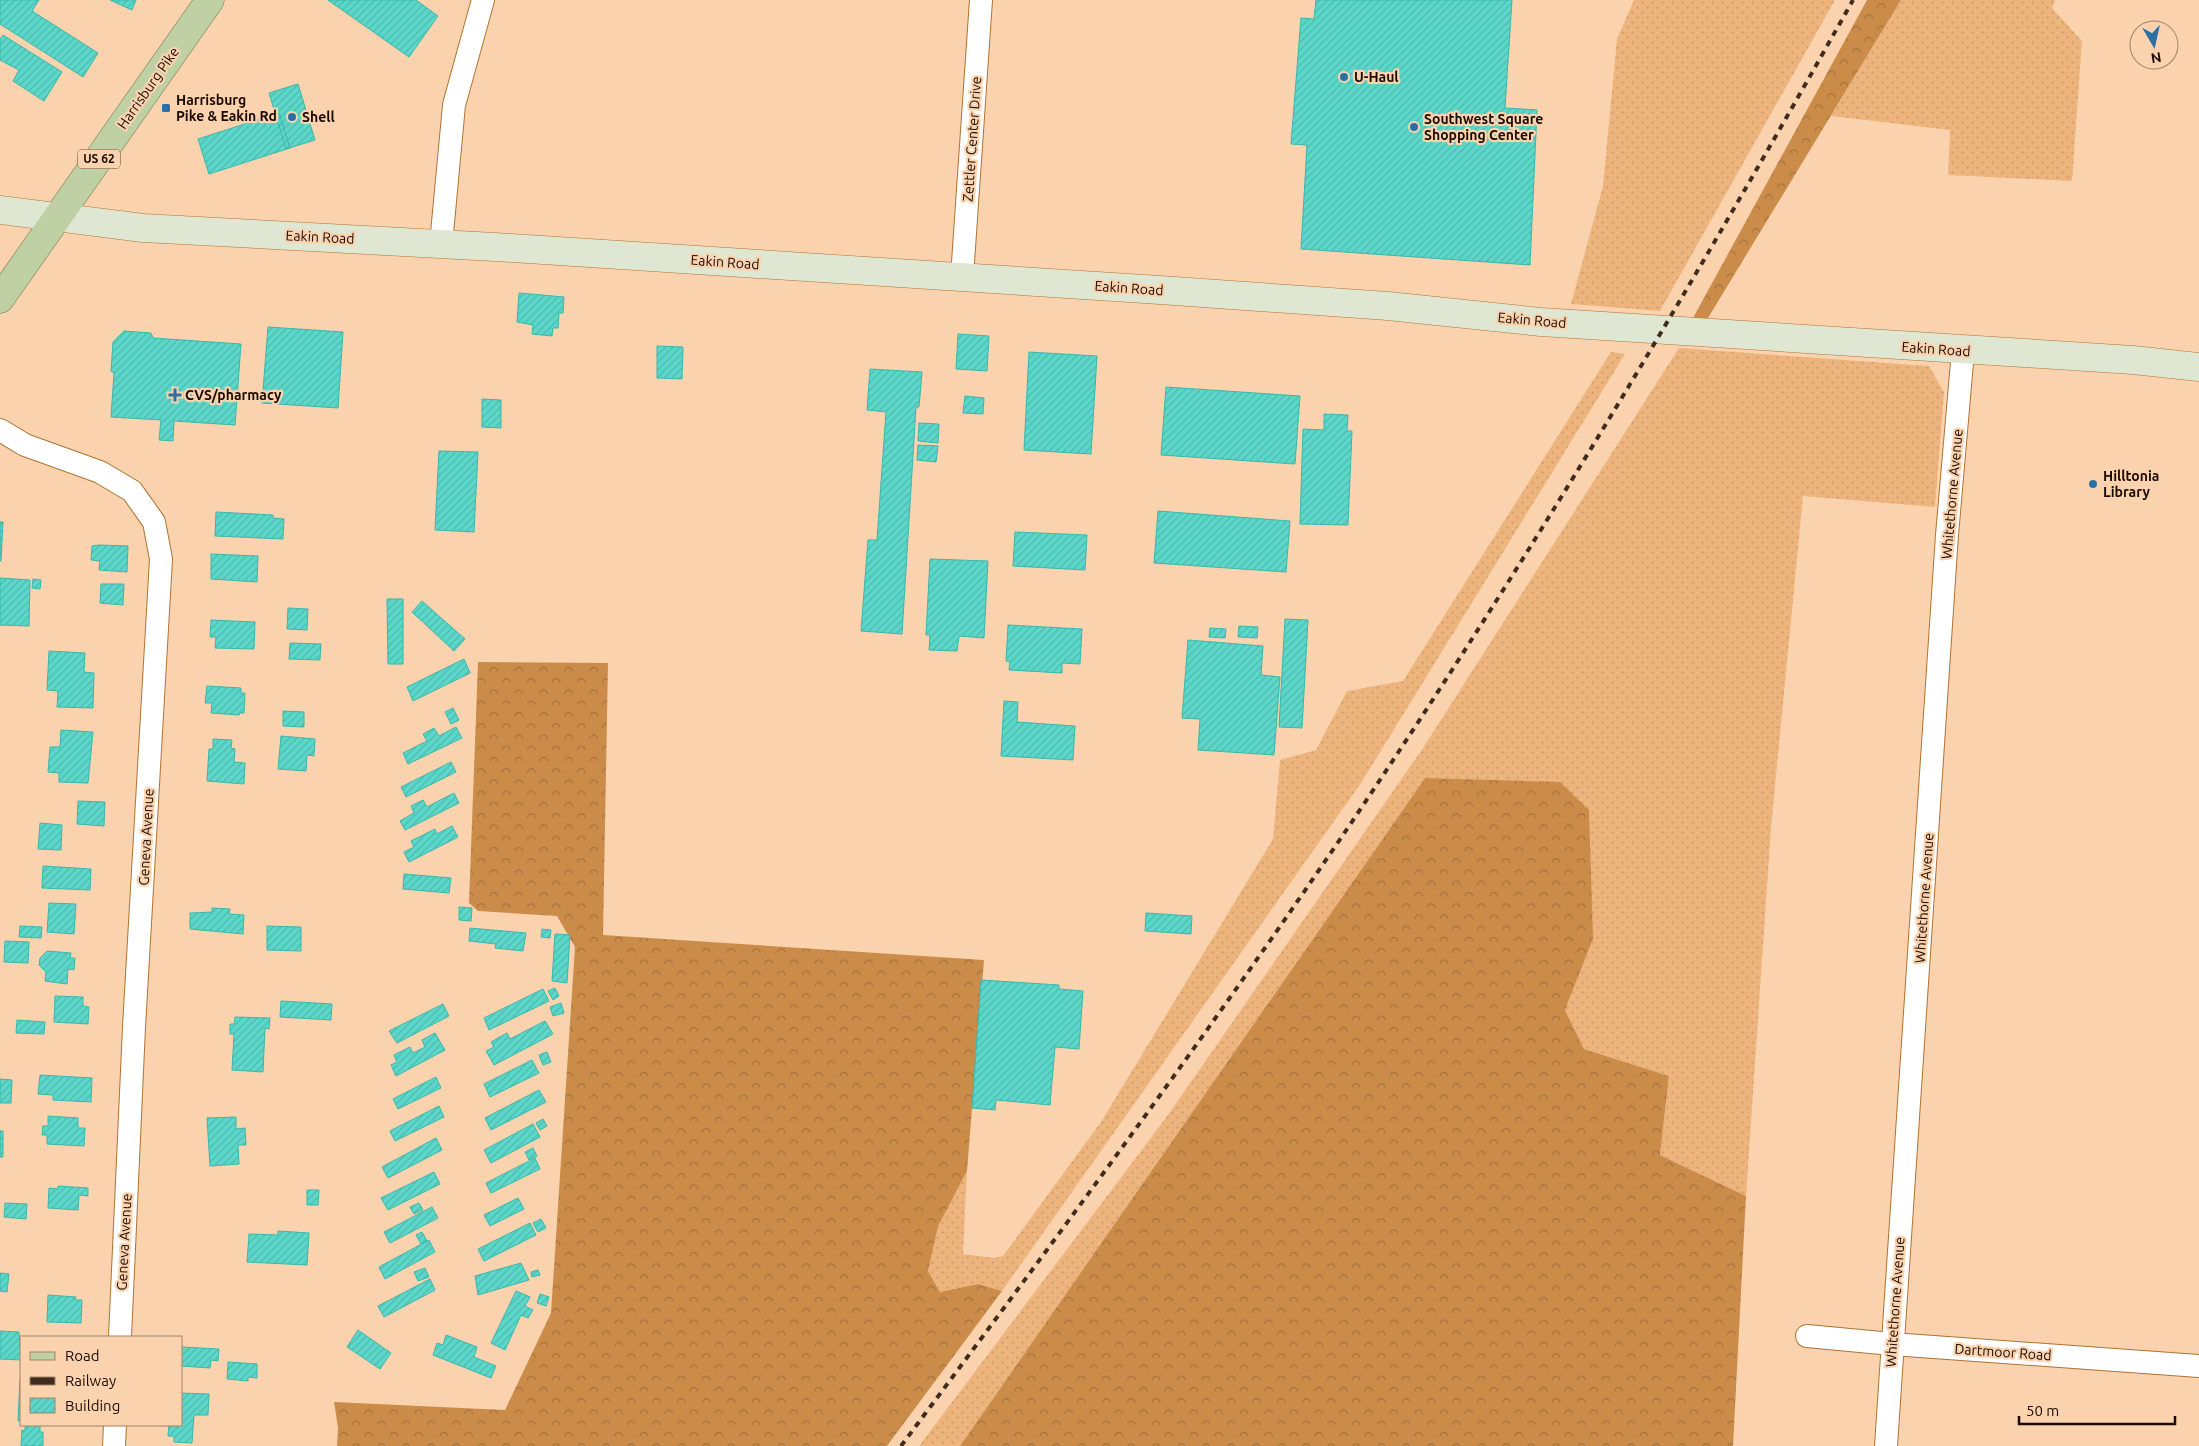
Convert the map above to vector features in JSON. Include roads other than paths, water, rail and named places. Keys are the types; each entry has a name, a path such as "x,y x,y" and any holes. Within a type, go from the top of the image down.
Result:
{"main road":[{"name":"Harrisburg Pike","path":"0,299 210,0"}],"street":[{"path":"441,244 454,105 483,0"},
{"name":"Zettler Center Drive","path":"962,278 981,0"},
{"name":"Eakin Road","path":"0,210 143,228 441,244 1160,290 1388,306 1541,322 2199,366"},
{"name":"Whitethorne Avenue","path":"1886,1446 1947,535 1964,351"},
{"name":"Geneva Avenue","path":"0,430 25,445 100,472 132,491 154,522 161,558 134,1027 120,1336"},
{"name":"Dartmoor Road","path":"1807,1336 2199,1366"},
{"path":"114,1446 115,1426"}],"railway":[{"path":"901,1446 1182,1065 1345,832 1413,731 1608,421 1732,212 1853,0"}],"place":[{"name":"U-Haul","path":"1344,77"},
{"name":"Harrisburg Pike & Eakin Rd","path":"166,108"},
{"name":"Shell","path":"292,117"},
{"name":"Southwest Square Shopping Center","path":"1414,127"},
{"name":"CVS/pharmacy","path":"175,395"},
{"name":"Hilltonia Library","path":"2093,484"}]}
